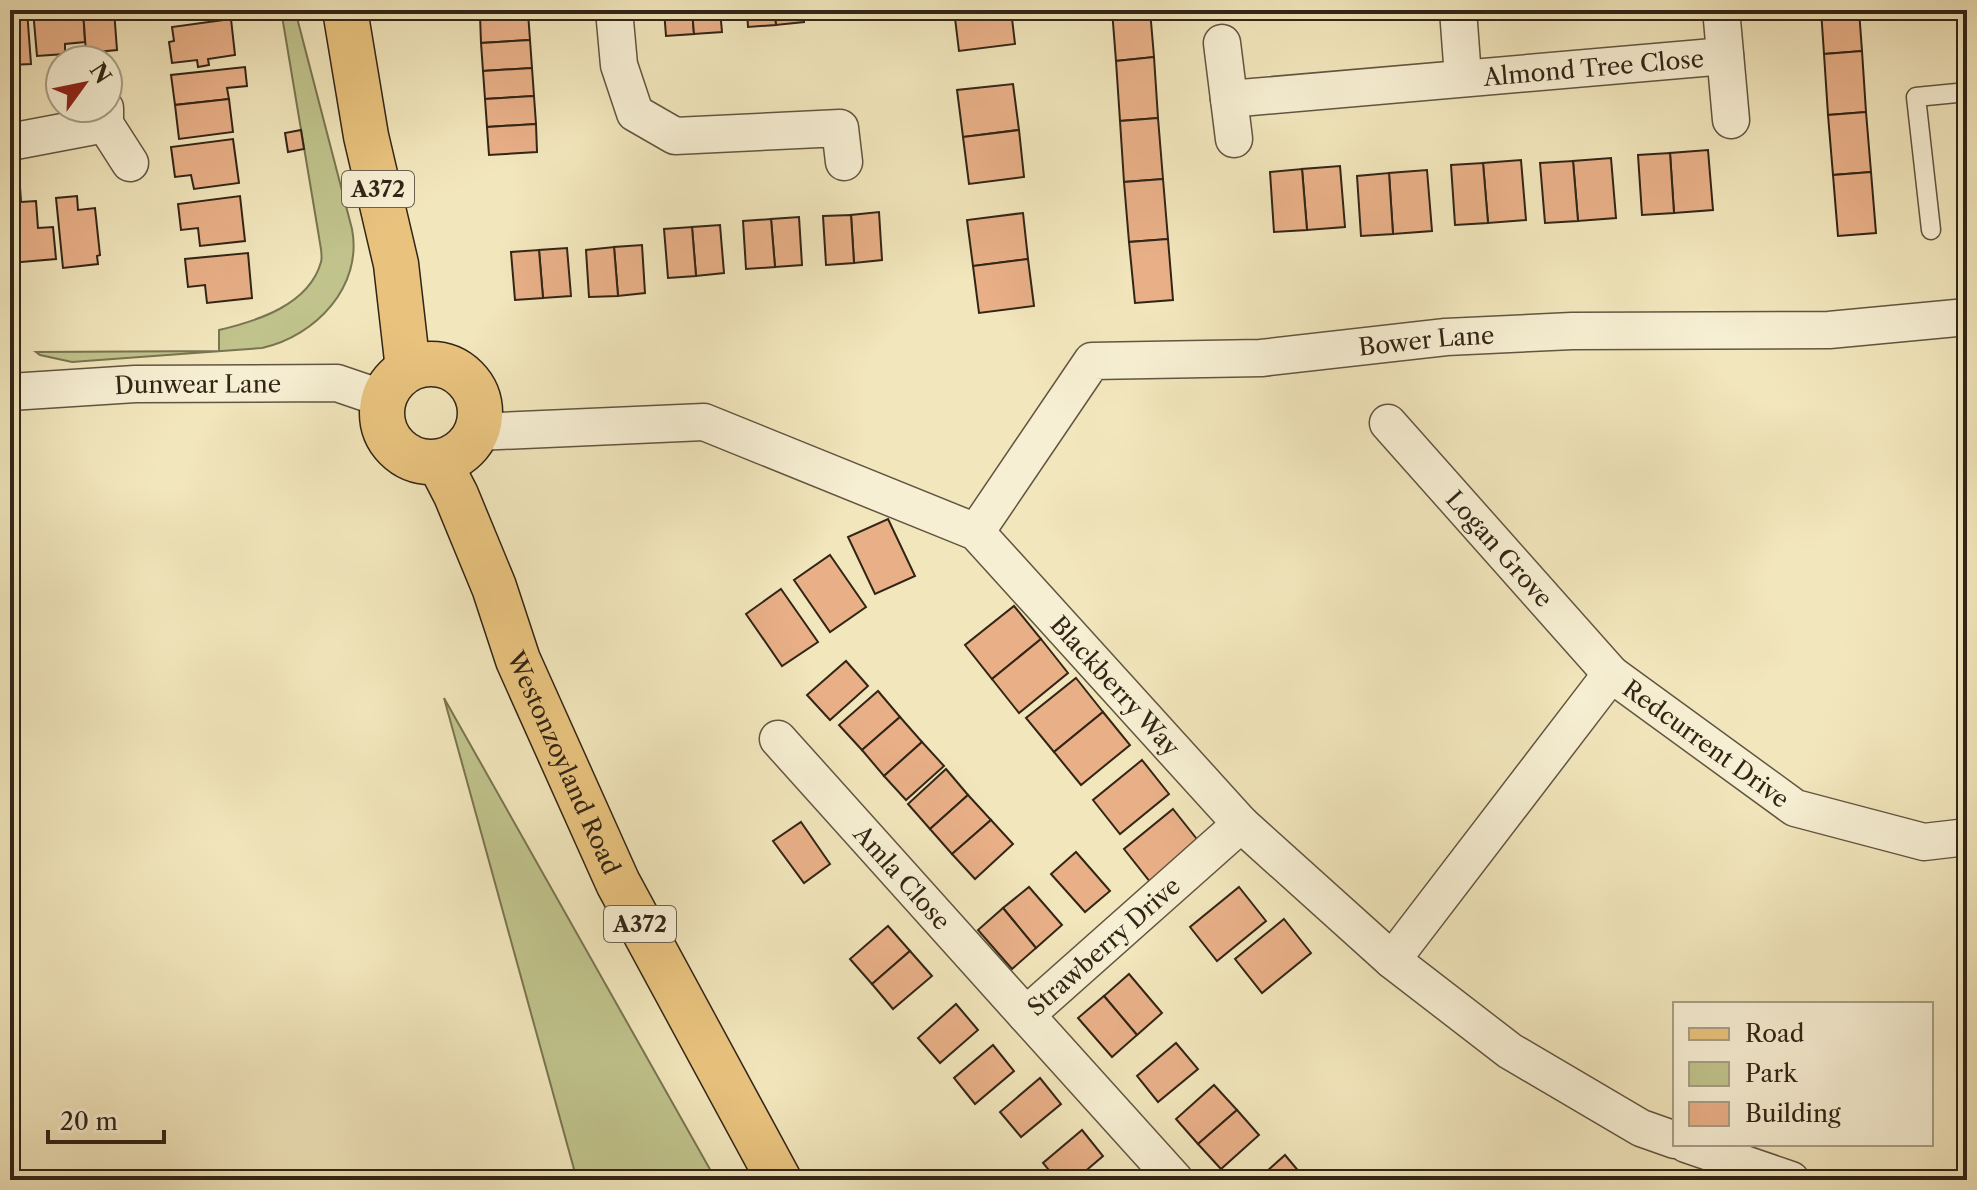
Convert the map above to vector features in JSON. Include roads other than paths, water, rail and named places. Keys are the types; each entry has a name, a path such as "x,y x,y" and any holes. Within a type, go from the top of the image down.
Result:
{"main road":[{"name":"A372","path":"345,10 366,136 396,264 396,384"},
{"path":"437,363 452,367 464,376 480,402 477,432 468,446 455,456 439,462 407,456 394,446 385,432 382,416 396,384 422,364 437,363"},
{"name":"Westonzoyland Road","path":"439,462 494,587 518,660 618,883 779,1180"}],"street":[{"path":"614,10 619,65 635,113 675,136 840,128 844,162"},
{"name":"Almond Tree Close","path":"1458,10 1463,77"},
{"name":"Almond Tree Close","path":"1722,20 1731,120"},
{"path":"1222,43 1234,139"},
{"name":"Almond Tree Close","path":"1229,99 1725,56"},
{"path":"10,142 76,124"},
{"path":"109,124 130,163"},
{"name":"Bower Lane","path":"976,532 1092,361 1261,358 1446,337 1572,331 1829,330 1967,317"},
{"name":"Dunwear Lane","path":"10,392 135,384 396,384"},
{"name":"Blackberry Way","path":"477,432 704,422 976,532 1241,824 1392,960 1510,1051 1641,1128 1673,1139"},
{"name":"Logan Grove","path":"1388,423 1611,674"},
{"name":"Redcurrent Drive","path":"1392,960 1611,674 1795,808 1924,842 1967,837"},
{"name":"Amla Close","path":"778,739 1026,1015"},
{"name":"Strawberry Drive","path":"1175,1180 1026,1015 1241,824"},
{"path":"1692,1146 1791,1180"}],"lane":[{"path":"1931,230 1916,97 1967,92"}]}
